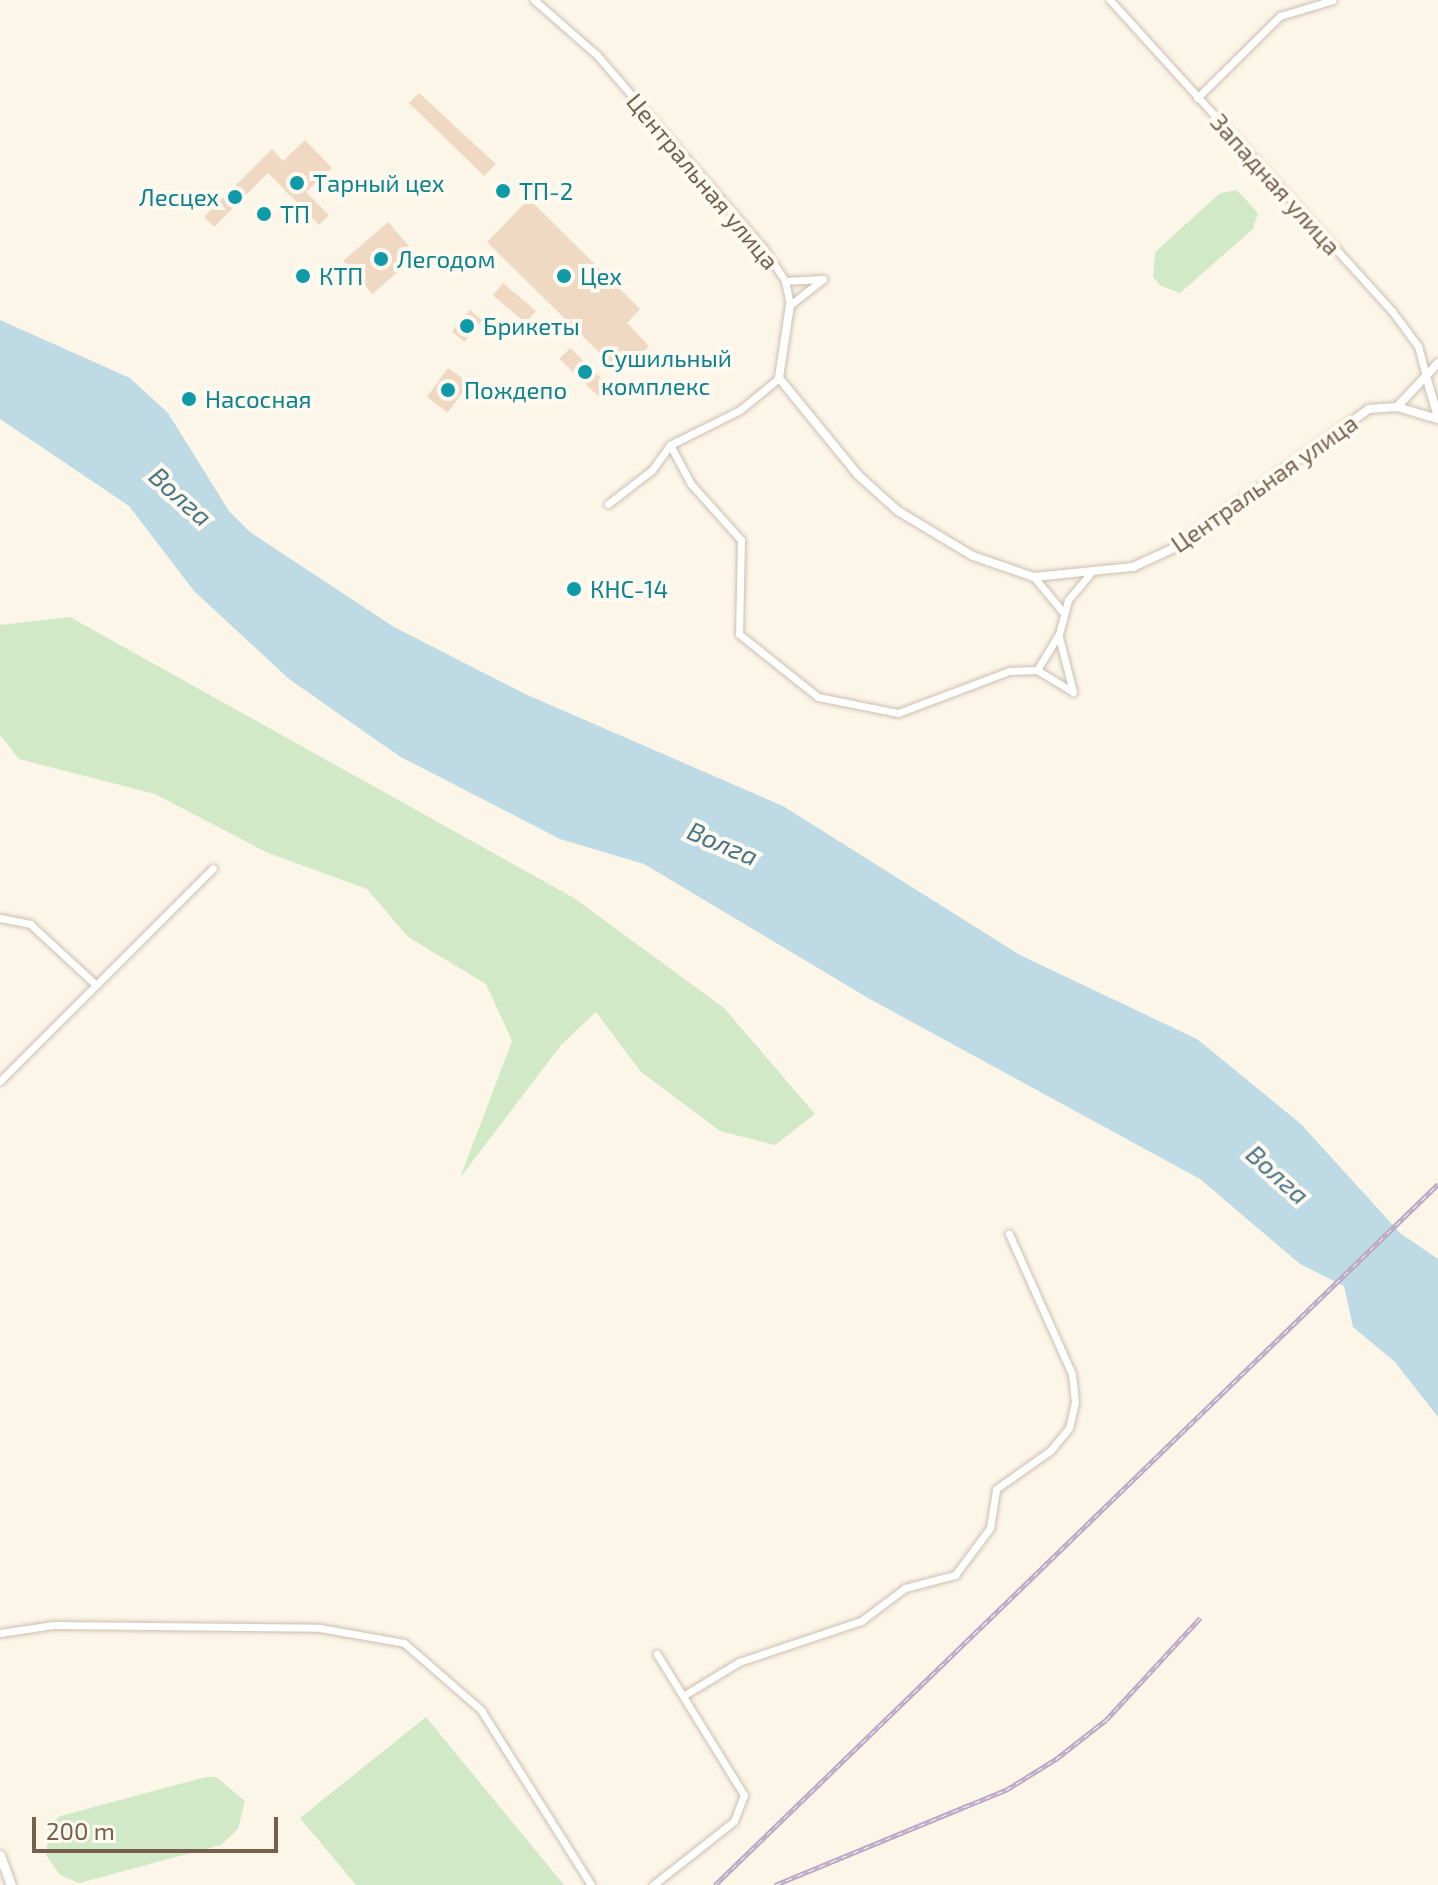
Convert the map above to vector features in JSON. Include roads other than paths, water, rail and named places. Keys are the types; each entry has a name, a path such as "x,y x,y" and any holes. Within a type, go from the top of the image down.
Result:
{"main road":[{"path":"0,1855 11,1885"}],"street":[{"name":"Центральная улица","path":"534,0 597,55 785,281 790,305 779,378 858,475 898,511 973,556 1034,577 1090,574 1133,567 1174,548 1369,409 1397,407 1438,418"},
{"name":"Западная улица","path":"1110,0 1392,311 1418,346 1426,376"},
{"path":"1197,98 1280,16 1333,0"},
{"path":"785,281 823,279 790,305"},
{"path":"1397,407 1438,363"},
{"path":"1426,376 1438,418"},
{"path":"608,504 652,470 670,445 740,410 779,378"},
{"path":"670,445 691,484 741,540 739,634 818,697 898,713 1009,671 1037,670 1073,692 1059,634"},
{"path":"1037,670 1059,634 1063,612 1090,574"},
{"path":"1034,577 1063,612"},
{"path":"0,1081 213,868"},
{"path":"0,918 30,924 95,984"},
{"path":"683,1696 739,1662 861,1621 905,1588 955,1575 990,1528 996,1489 1051,1450 1069,1428 1075,1402 1072,1374 1009,1234"},
{"path":"0,1633 53,1625 320,1628 404,1643 481,1710 591,1885"},
{"path":"653,1885 734,1821 744,1795 657,1654"}],"water":[{"name":"Волга","path":"0,320 130,378 168,413 229,511 250,532 394,627 525,694 783,806 1020,955 1197,1039 1301,1124 1400,1233 1438,1259 1438,1417 1395,1362 1353,1327 1344,1286 1300,1264 1200,1179 868,998 644,864 560,839 399,756 289,679 194,591 129,506 0,419"}],"railway":[{"path":"715,1885 1438,1184"},
{"path":"775,1885 1006,1790 1056,1759 1106,1720 1200,1618"}],"place":[{"name":"Тарный цех","path":"297,183"},
{"name":"ТП-2","path":"503,191"},
{"name":"Лесцех","path":"235,197"},
{"name":"ТП","path":"264,214"},
{"name":"Легодом","path":"381,259"},
{"name":"КТП","path":"303,276"},
{"name":"Цех","path":"564,276"},
{"name":"Брикеты","path":"467,326"},
{"name":"Сушильный комплекс","path":"585,372"},
{"name":"Пождепо","path":"448,390"},
{"name":"Насосная","path":"189,399"},
{"name":"КНС-14","path":"574,589"}]}
